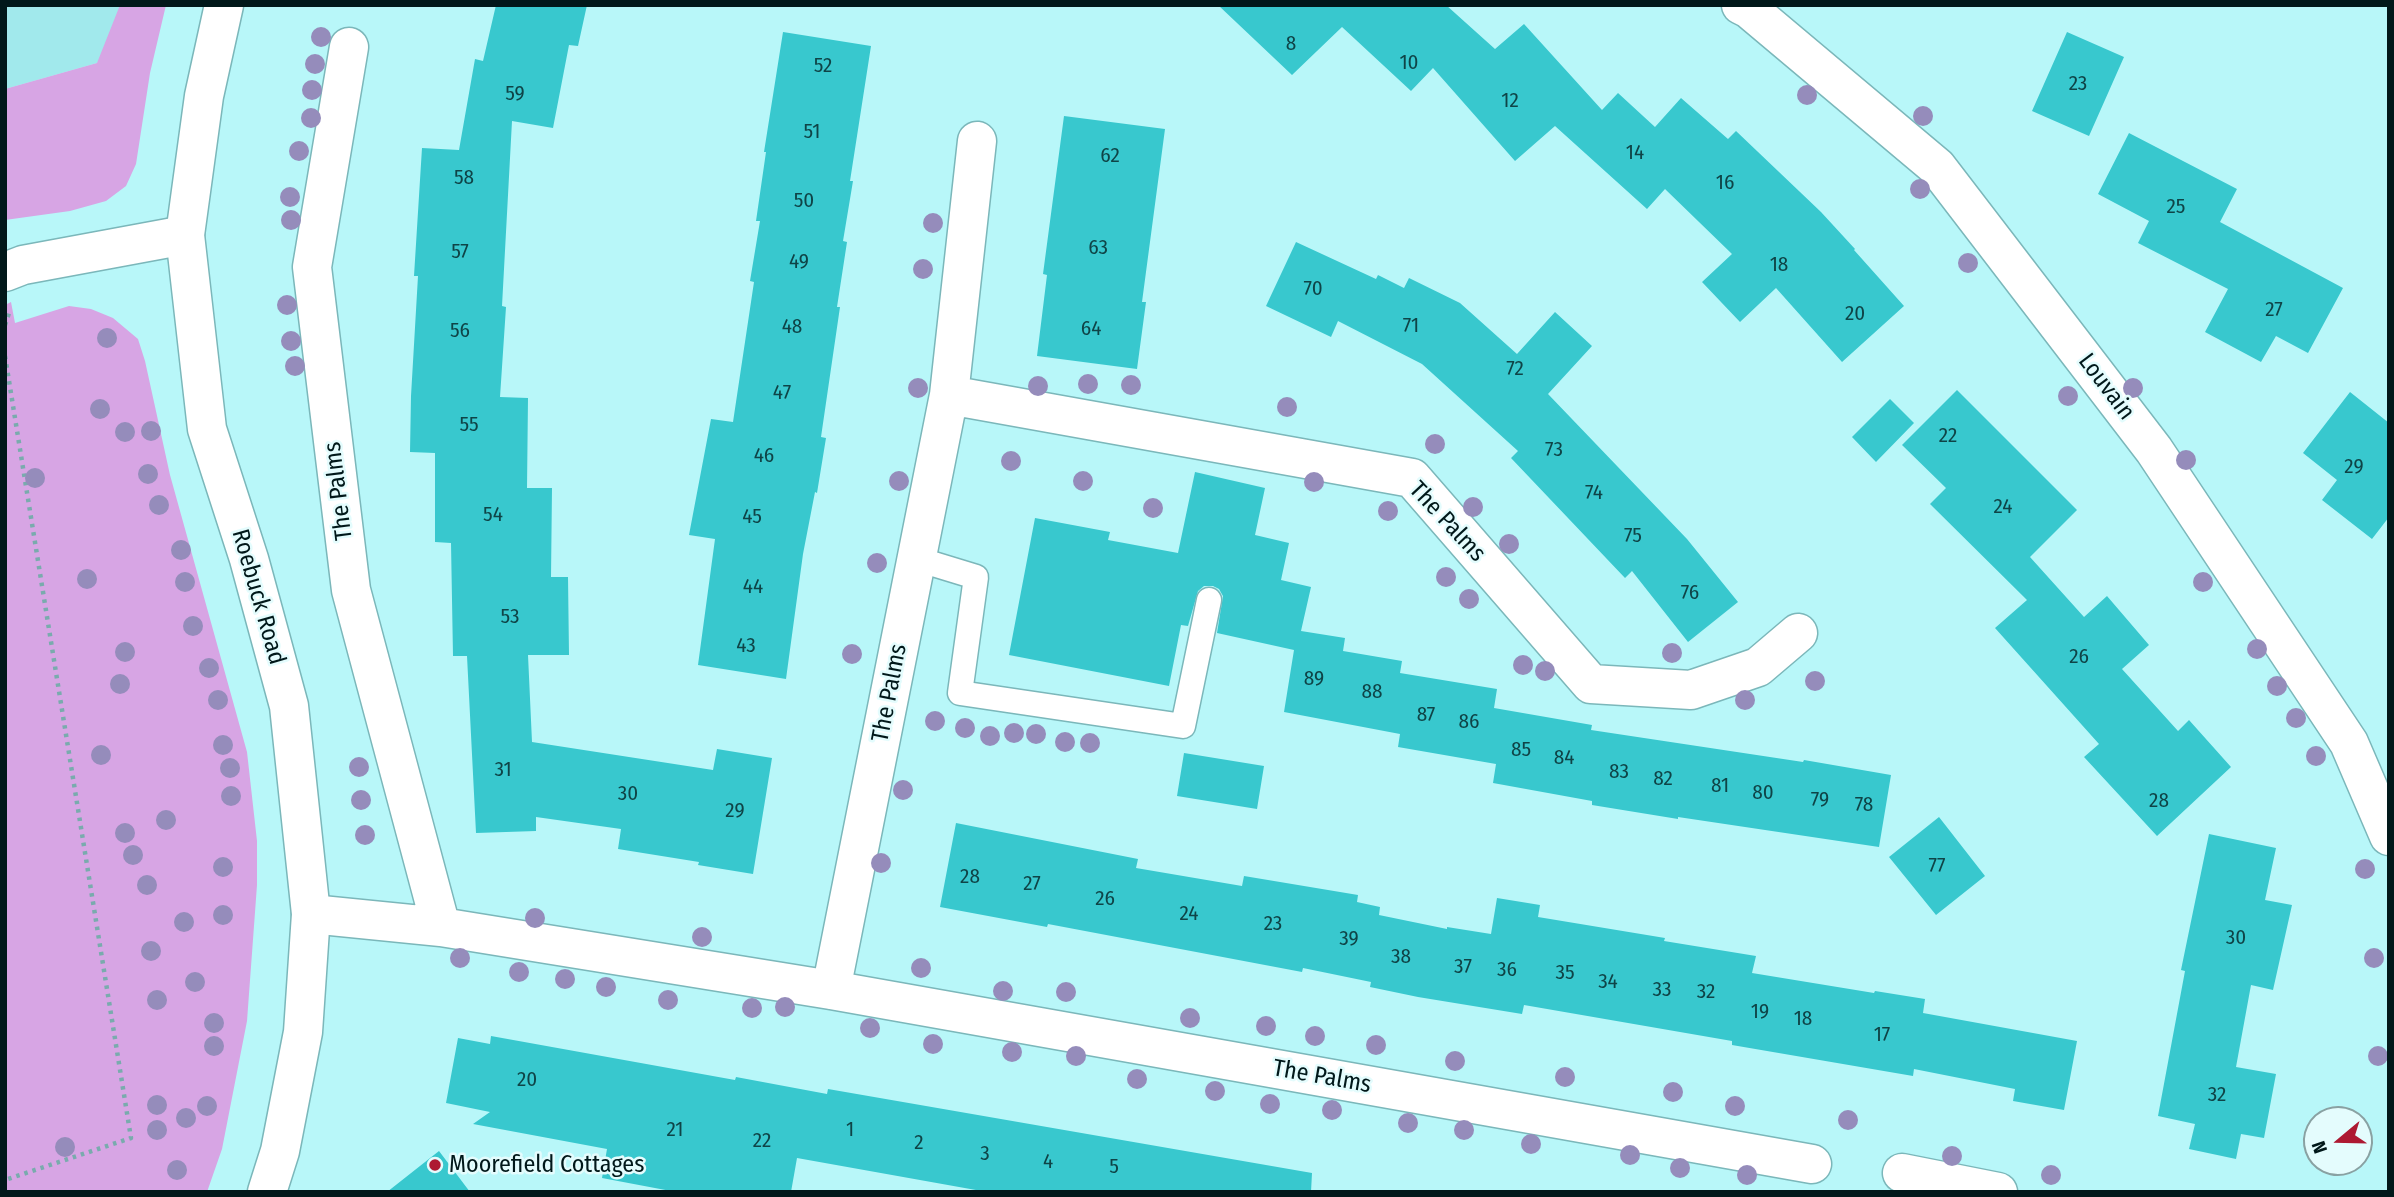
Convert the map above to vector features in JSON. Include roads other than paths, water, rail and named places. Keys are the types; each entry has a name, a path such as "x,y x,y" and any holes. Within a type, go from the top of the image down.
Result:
{"street":[{"name":"Roebuck Road","path":"224,5 204,96 186,235 208,429 249,559 289,706 311,914 303,1032 280,1151 267,1192"},
{"name":"Louvain","path":"1741,5 1937,167 2154,450 2349,743 2389,836"},
{"name":"The Palms","path":"349,47 312,267 351,590 441,927"},
{"name":"The Palms","path":"831,990 949,395 977,141"},
{"path":"5,272 23,265 186,235"},
{"name":"The Palms","path":"949,395 1412,478 1591,684 1691,691 1758,667 1798,633"},
{"name":"The Palms","path":"311,914 441,927 831,990 1812,1164"},
{"path":"1902,1173 1998,1192"}],"lane":[{"path":"917,559 976,577 960,692 1183,726 1209,600"}],"place":[{"name":"Moorefield Cottages","path":"435,1165"}]}
